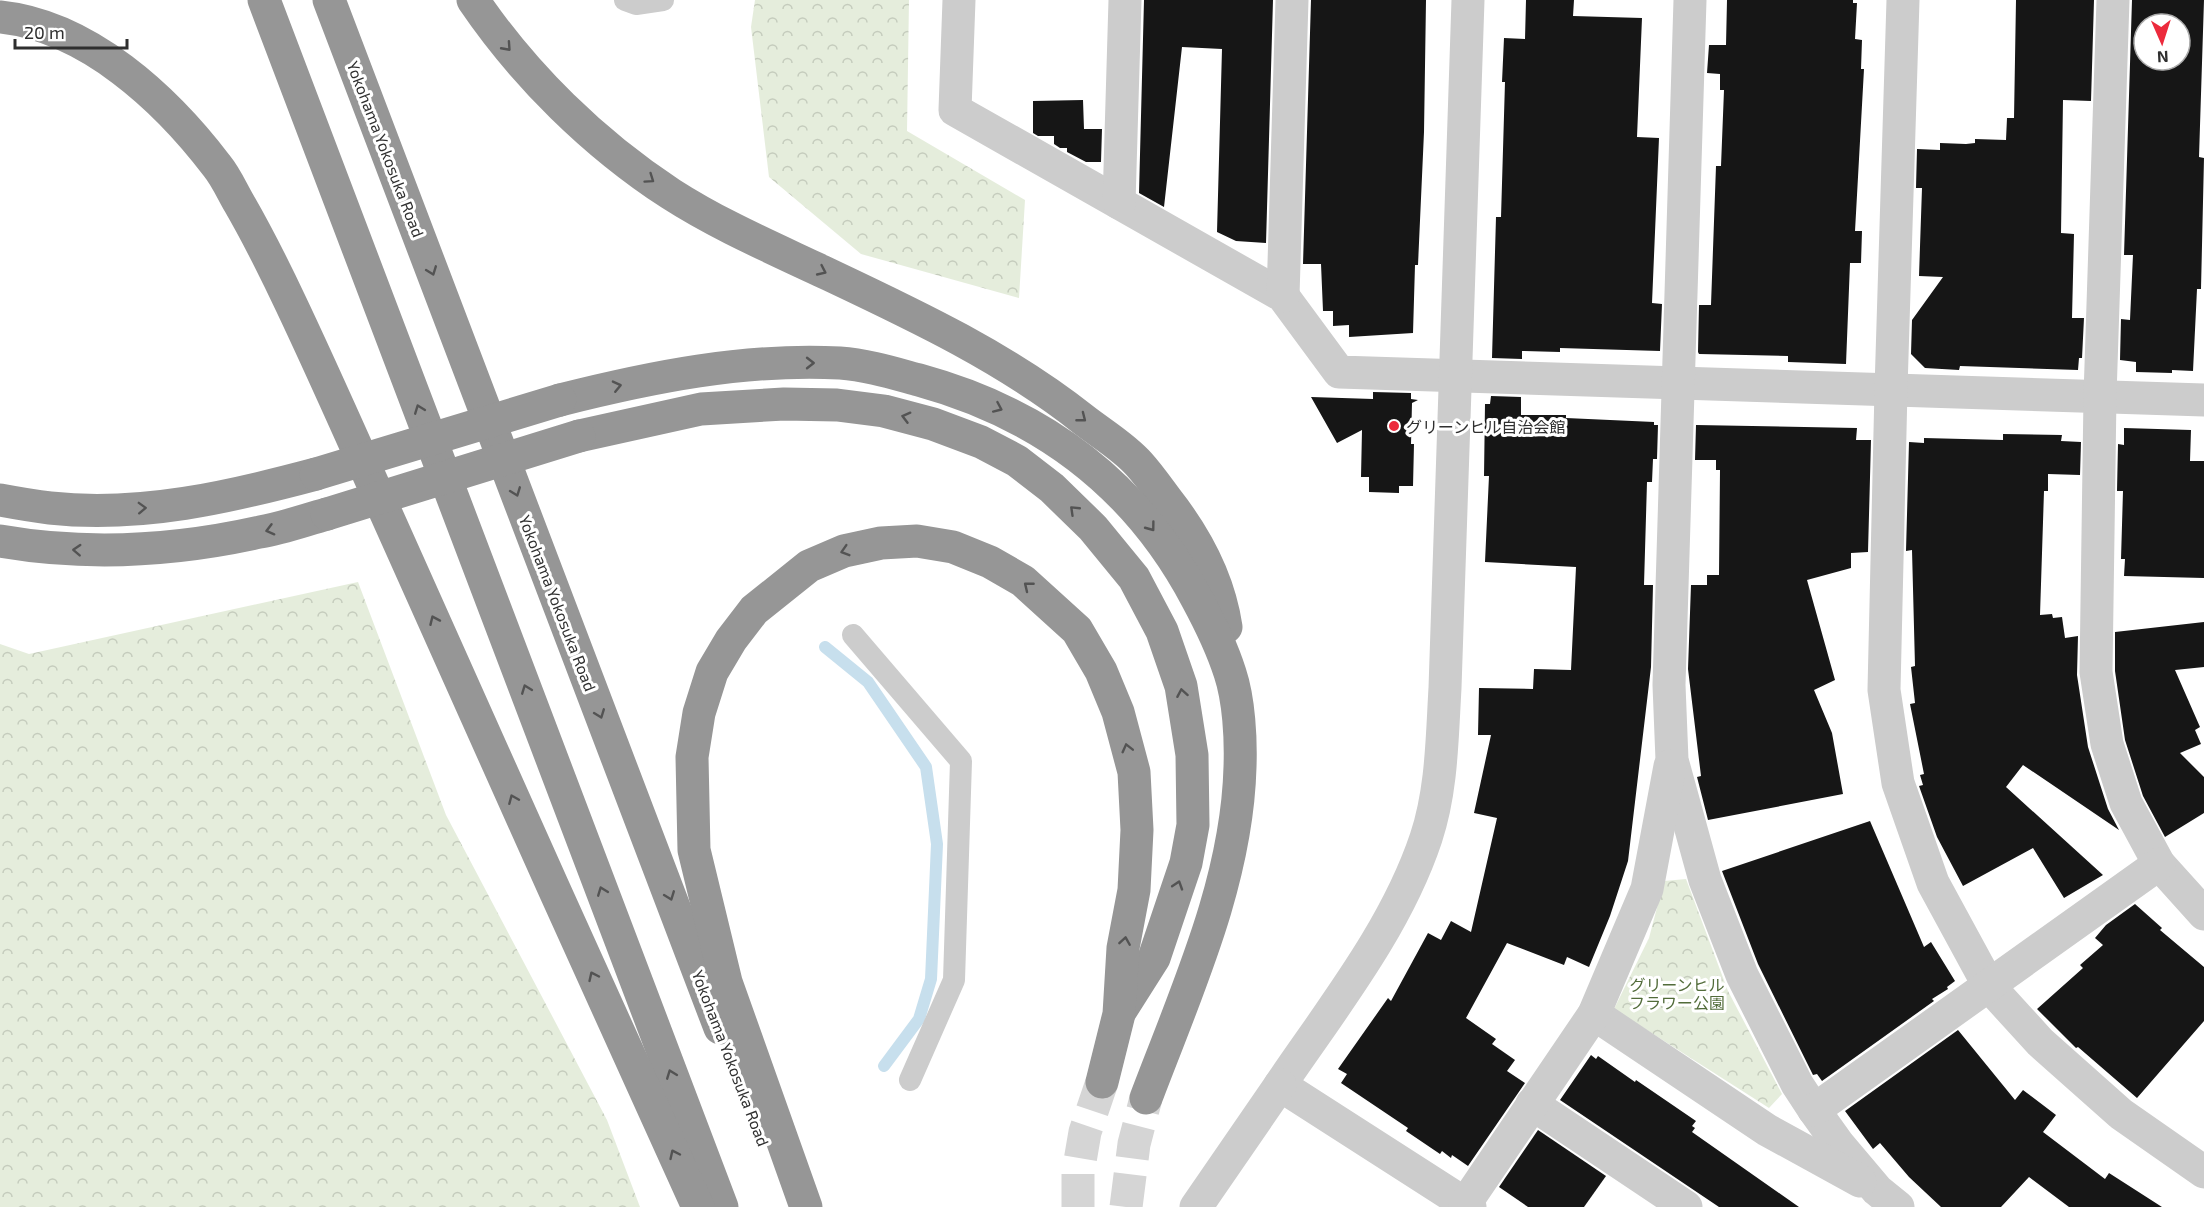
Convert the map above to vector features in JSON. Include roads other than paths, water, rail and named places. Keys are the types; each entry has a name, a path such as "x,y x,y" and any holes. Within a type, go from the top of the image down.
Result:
{"highway":[{"path":"264,0 722,1207"},
{"name":"Yokohama Yokosuka Road","path":"329,0 788,1207"},
{"path":"473,0 500,39 551,94 628,164 671,194 752,238 950,333 1010,367 1062,402 1138,463 1182,518 1214,579 1226,624 1239,728 1240,769 1228,859 1217,908 1146,1098"},
{"path":"0,17 30,22 65,36 99,53 135,78 195,138 221,171 276,272 334,396 529,837 698,1207"},
{"path":"0,500 51,508 106,510 155,508 260,489 560,400 670,375 726,367 842,363 880,369 932,383 979,400 1023,420 1065,447 1100,475 1136,507 1169,551 1212,627 1231,675"},
{"path":"0,541 78,551 184,546 261,532 327,514 579,436 711,408 784,404 837,405 884,411 933,424 981,442 1017,461 1052,488 1093,528 1134,578 1162,631 1181,686 1192,756 1193,825 1186,863 1154,957 1119,1014"},
{"path":"806,1207 726,982 694,850 692,757 699,712 712,672 731,640 754,610 809,566 844,550 881,543 917,541 953,547 990,562 1023,581 1077,630 1101,671 1114,702 1134,772 1137,830 1134,890 1124,948 1119,1014 1102,1082"}],"street":[{"path":"959,0 956,110 1283,296 1339,372 2204,400"},
{"path":"1119,203 1125,0"},
{"path":"1283,296 1292,0"},
{"path":"1196,1207 1367,956 1402,894 1427,837 1440,779 1444,700 1468,0"},
{"path":"1690,0 1669,685 1672,760 1705,880 1742,975 1797,1084 1839,1145 1888,1199"},
{"path":"1904,0 1884,690 1898,783 1933,883 1989,986 2040,1042 2121,1114 2204,1172"},
{"path":"2113,0 2100,396 2096,672 2107,744 2126,803 2159,864 2204,914"},
{"path":"1280,1085 1467,1205 1594,1014 1647,888 1672,760"},
{"path":"1814,1110 2159,864"},
{"path":"1594,1014 1767,1130 1888,1199"},
{"path":"1532,1104 1686,1207"}],"lane":[{"path":"625,0 636,4 663,0"},
{"path":"853,635 961,761 954,980 910,1080"}],"waterway":[{"path":"825,647 868,682 926,767 937,844 931,979 919,1019 884,1066"}],"tunnel":[{"path":"1078,1207 1078,1173 1085,1132 1102,1082"},
{"path":"1126,1207 1134,1144 1146,1098"}],"place":[{"name":"グリーンヒル自治会館","path":"1394,426"}],"park label":[{"name":"グリーンヒル フラワー公園","path":"1677,993"}]}
